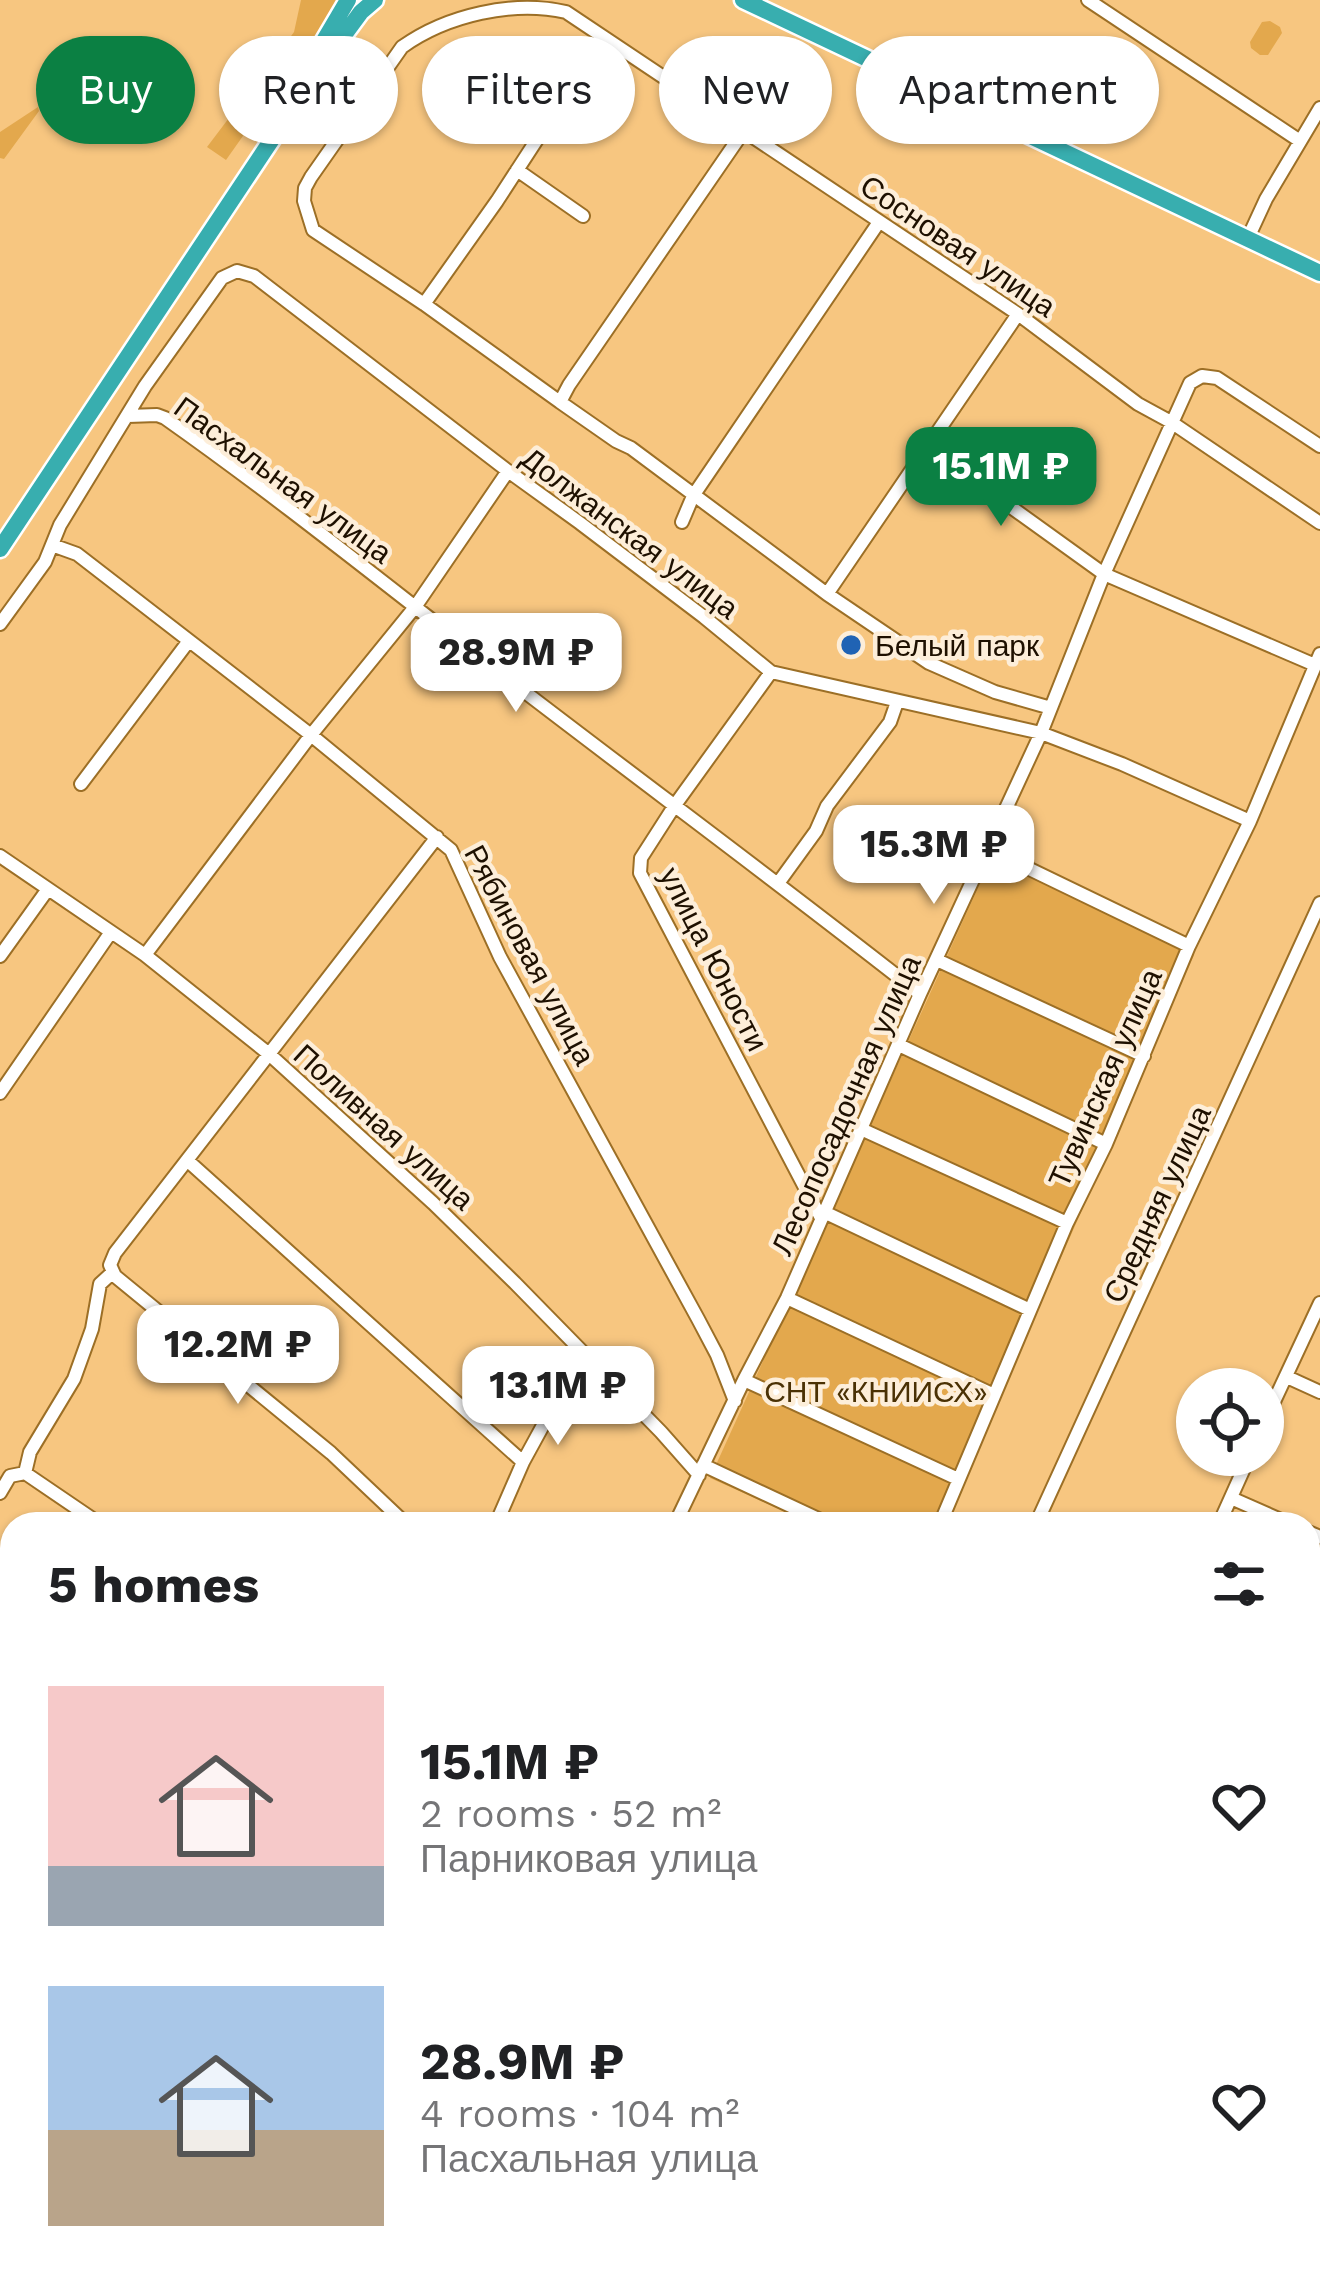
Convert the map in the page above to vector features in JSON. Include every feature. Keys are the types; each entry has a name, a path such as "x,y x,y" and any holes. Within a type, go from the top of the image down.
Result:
{"highway":[{"path":"0,535 348,0"},
{"path":"0,549 316,73 375,0"},
{"path":"743,0 1320,263"},
{"path":"767,0 1250,234 1320,273"}],"street":[{"path":"1088,0 1300,141"},
{"name":"Сосновая улица","path":"329,243 309,224 305,188 402,47 452,21 491,10 538,6 566,12 600,36"},
{"path":"1250,234 1320,108"},
{"path":"424,304 534,144"},
{"path":"560,402 734,144"},
{"name":"Сосновая улица","path":"762,144 1018,314 1138,404 1320,523"},
{"path":"517,170 583,216"},
{"path":"682,522 693,496 879,222"},
{"name":"Должанская улица","path":"329,243 424,304 693,496"},
{"name":"Должанская улица","path":"128,416 222,278 237,271 254,276 771,672 1041,733 1250,820"},
{"path":"827,594 1018,314"},
{"name":"Лесопосадочная улица","path":"681,1512 787,1298 1041,733 1190,383 1202,376 1217,378 1320,446"},
{"path":"0,624 45,562 60,525 128,416"},
{"name":"Пасхальная улица","path":"128,416 165,418 252,479 920,994"},
{"path":"926,446 1105,574 1318,660"},
{"path":"145,955 311,735 415,607 508,471"},
{"path":"693,496 929,663 995,692 1051,708"},
{"name":"Рябиновая улица","path":"52,544 76,554 451,850 500,957 698,1319 735,1400"},
{"path":"80,784 188,642"},
{"name":"Тувинская улица","path":"945,1512 1067,1222 1106,1144 1318,660"},
{"name":"улица Юности","path":"771,672 640,858 640,873 822,1215"},
{"path":"778,883 816,831 827,806 890,722 897,702"},
{"path":"25,1473 30,1452 74,1378 92,1329 100,1284 112,1269 115,1253 437,837"},
{"path":"986,848 1189,946"},
{"name":"Поливная улица","path":"0,856 145,955 268,1054 434,1203 701,1470"},
{"path":"0,956 47,889"},
{"name":"Средняя улица","path":"1041,1512 1320,903"},
{"path":"0,1093 111,932"},
{"path":"937,960 1144,1057"},
{"path":"899,1045 1106,1144"},
{"path":"861,1130 1067,1222"},
{"path":"188,1161 523,1462"},
{"path":"822,1215 1030,1310"},
{"path":"112,1269 331,1453 393,1512"},
{"path":"787,1298 994,1395"},
{"path":"1284,1383 1320,1303"},
{"path":"501,1512 582,1354"},
{"path":"1287,1377 1320,1392"},
{"path":"743,1380 958,1479"},
{"path":"701,1470 801,1512"},
{"path":"0,1493 10,1476 25,1473 82,1512"},
{"path":"1225,1512 1241,1476"},
{"path":"1232,1498 1263,1512"}],"green space":[{"path":"301,0 340,0 319,36 291,36"},
{"path":"1270,21 1282,33 1268,55 1260,55 1250,42 1262,22"},
{"path":"36,108 36,115 4,159 0,158 0,132"},
{"path":"219,131 219,144 237,144 226,160 207,147"},
{"name":"СНТ «КНИИСХ»","path":"992,857 1194,955 949,1512 786,1512 710,1478"}],"place":[{"name":"Белый парк","path":"851,645"}]}
